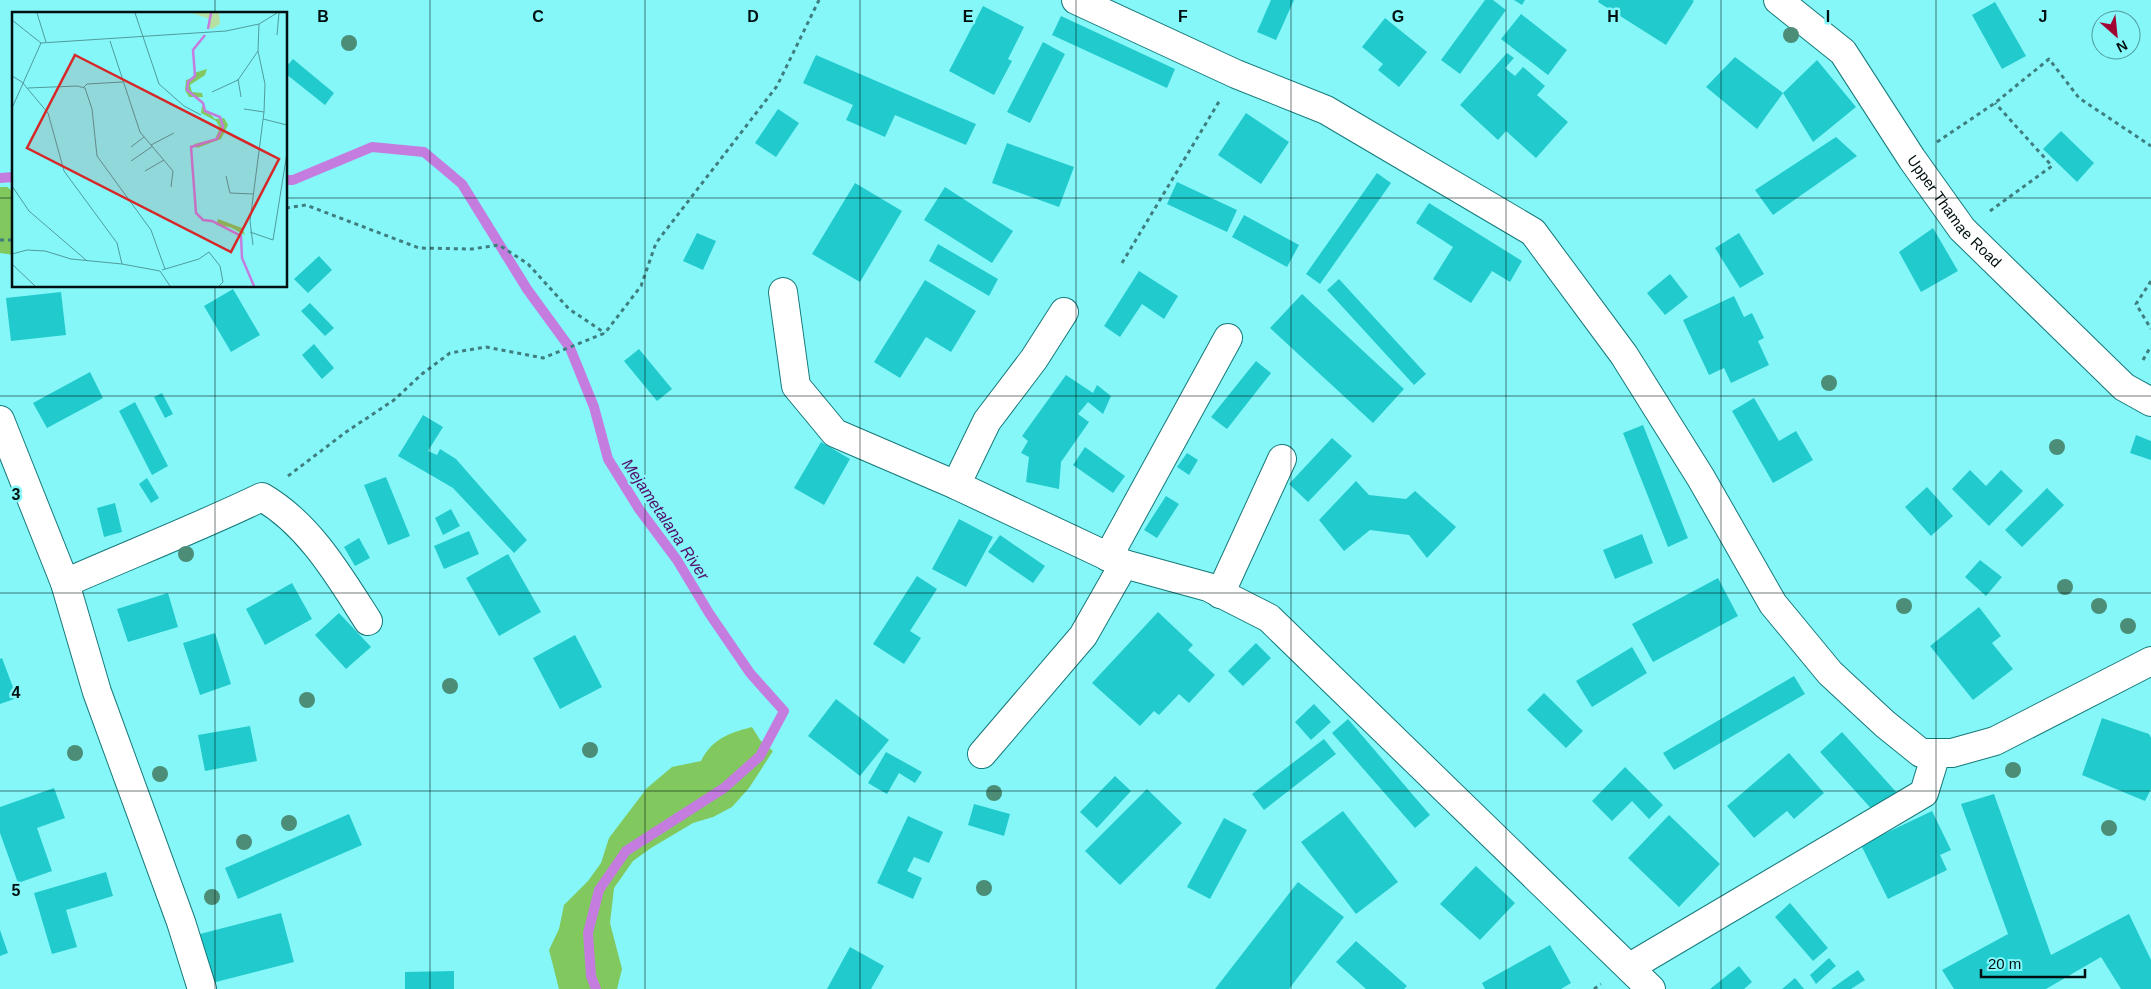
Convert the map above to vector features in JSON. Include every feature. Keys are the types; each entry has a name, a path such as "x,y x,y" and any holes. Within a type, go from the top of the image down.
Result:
{"street":[{"path":"1076,0 1236,74 1326,110 1533,232 1624,355 1701,478 1773,604 1837,680 1885,724 1921,752 1936,754 1952,753 1995,741 2151,661"},
{"name":"Upper Thamae Road","path":"1778,0 1843,52 1912,159 1962,229 2124,387 2151,402"},
{"path":"784,292 796,386 834,433 956,485 1116,560 1208,588 1269,618 1651,989"},
{"path":"956,485 987,421 1034,359 1064,312"},
{"path":"982,754 1083,636 1116,560 1228,338"},
{"path":"0,420 65,583 97,692 181,922 202,989"},
{"path":"1220,594 1282,459"},
{"path":"65,583 190,531 262,497 280,507 328,558 368,621"},
{"path":"1630,967 1924,792 1936,754"}],"path":[{"path":"262,497 346,432 394,400 422,374 450,353 486,347 543,358 605,334 641,286 656,243 777,86 819,0"},
{"path":"1912,159 1995,103 2050,59 2079,98 2151,146"},
{"path":"1122,263 1236,74"},
{"path":"1962,229 2006,201 2052,166 1995,103"},
{"path":"288,208 306,205 419,248 472,249 499,245 528,264 569,309 605,334"},
{"path":"2151,281 2136,304 2151,328"}],"green space":[{"path":"0,187 7,187 12,191 12,255 0,253"},
{"path":"752,727 760,740 773,751 749,788 732,807 713,817 693,823 633,861 614,888 610,923 622,969 617,989 559,989 549,950 559,929 564,905 588,881 601,863 609,838 647,788 672,767 701,761 710,747 722,738"}],"building":[{"path":"1271,0 1294,0 1276,40 1257,32"},
{"path":"1485,0 1493,0 1506,10 1460,74 1441,60"},
{"path":"1514,0 1525,0 1522,5"},
{"path":"1599,0 1694,1 1666,45 1598,2"},
{"path":"1995,2 2026,56 2002,69 1972,15"},
{"path":"983,6 1024,27 1008,59 1012,61 994,95 949,71"},
{"path":"1521,14 1567,50 1548,75 1501,39"},
{"path":"1061,16 1175,69 1167,88 1052,35"},
{"path":"1385,18 1427,52 1399,87 1378,70 1383,64 1362,47"},
{"path":"1043,42 1065,54 1030,123 1007,112"},
{"path":"1507,53 1514,58 1505,68 1515,76 1523,67 1545,86 1537,95 1568,122 1536,158 1506,131 1498,140 1460,105"},
{"path":"816,55 976,124 966,145 895,115 885,137 846,120 853,105 803,83"},
{"path":"1735,57 1783,93 1757,129 1706,87"},
{"path":"293,59 334,93 325,105 288,76 288,65"},
{"path":"1817,60 1856,107 1813,142 1783,93"},
{"path":"778,109 799,123 776,157 755,143"},
{"path":"1246,113 1289,142 1261,184 1218,155"},
{"path":"2061,131 2094,163 2077,182 2043,149"},
{"path":"1836,137 1857,156 1773,215 1755,190"},
{"path":"1007,143 1074,167 1059,207 992,183"},
{"path":"1377,173 1391,183 1320,284 1306,274"},
{"path":"1177,182 1237,210 1227,232 1167,204"},
{"path":"855,183 902,211 860,282 812,254"},
{"path":"945,187 1013,231 992,263 924,220"},
{"path":"1429,203 1522,261 1510,282 1492,271 1471,303 1433,279 1453,247 1416,223"},
{"path":"1244,215 1299,245 1287,267 1232,237"},
{"path":"1933,228 1958,271 1921,292 1899,252"},
{"path":"697,233 716,241 703,270 683,261"},
{"path":"1739,233 1764,274 1740,288 1715,248"},
{"path":"938,244 998,279 989,296 929,261"},
{"path":"319,256 332,270 308,293 294,279"},
{"path":"1139,271 1178,296 1164,319 1142,304 1120,337 1104,326"},
{"path":"1670,274 1688,297 1665,315 1647,293"},
{"path":"1339,279 1426,374 1414,385 1327,290"},
{"path":"925,280 976,311 951,352 926,337 900,378 874,362"},
{"path":"233,289 260,335 231,352 204,306"},
{"path":"61,292 66,335 11,341 6,298"},
{"path":"1302,294 1404,389 1373,423 1270,328"},
{"path":"1734,296 1744,317 1752,313 1764,338 1758,341 1769,365 1731,383 1724,368 1709,375 1683,320"},
{"path":"310,303 334,328 325,336 301,311"},
{"path":"314,344 334,368 322,379 302,355"},
{"path":"639,349 672,389 657,401 624,361"},
{"path":"1256,361 1271,373 1227,429 1211,417"},
{"path":"90,372 103,398 47,428 33,403"},
{"path":"1066,375 1093,393 1097,385 1111,396 1103,414 1088,402 1078,414 1089,422 1061,462 1059,489 1026,482 1029,457 1021,453 1028,441 1022,436"},
{"path":"162,393 173,414 165,418 154,397"},
{"path":"1754,398 1779,441 1796,431 1813,460 1773,483 1732,411"},
{"path":"135,402 168,466 152,475 119,411"},
{"path":"423,415 443,427 428,451 437,455 440,449 456,459 527,540 514,553 453,488 398,456"},
{"path":"1643,425 1688,538 1668,547 1623,433"},
{"path":"2136,435 2151,441 2151,460 2130,453"},
{"path":"1332,438 1352,456 1308,502 1289,484"},
{"path":"821,442 850,459 824,505 794,488"},
{"path":"1085,447 1125,476 1113,493 1073,465"},
{"path":"1187,453 1198,460 1189,475 1177,467"},
{"path":"1970,470 1986,486 2001,470 2023,491 1989,526 1952,489"},
{"path":"386,477 410,536 388,545 364,485"},
{"path":"147,478 159,498 151,503 139,484"},
{"path":"1356,481 1369,495 1406,499 1415,491 1456,527 1427,558 1409,535 1370,530 1344,551 1319,520"},
{"path":"1927,487 1953,516 1931,536 1905,507"},
{"path":"2047,488 2064,505 2022,547 2005,530"},
{"path":"1166,496 1179,504 1157,538 1144,530"},
{"path":"115,503 122,532 104,537 97,508"},
{"path":"451,509 460,526 443,535 435,518"},
{"path":"959,519 993,537 966,587 932,569"},
{"path":"469,531 479,554 444,569 434,546"},
{"path":"1642,534 1653,563 1615,579 1603,550"},
{"path":"1000,535 1045,566 1033,583 988,552"},
{"path":"359,538 370,558 355,566 344,547"},
{"path":"508,554 541,612 499,636 466,578"},
{"path":"1980,560 2002,577 1986,596 1965,577"},
{"path":"917,576 937,589 910,631 921,638 904,664 873,644"},
{"path":"1718,578 1738,616 1653,662 1632,624"},
{"path":"292,583 312,619 265,645 246,609"},
{"path":"168,593 178,627 128,642 117,609"},
{"path":"1979,607 2001,636 1992,643 2013,669 1973,700 1930,646"},
{"path":"1158,612 1193,645 1188,650 1215,675 1189,703 1179,694 1159,715 1154,711 1140,726 1092,683"},
{"path":"339,613 371,647 346,669 315,635"},
{"path":"215,633 231,684 200,695 183,643"},
{"path":"575,635 602,687 560,709 533,658"},
{"path":"1256,643 1271,658 1243,686 1228,671"},
{"path":"1632,647 1647,673 1592,707 1576,681"},
{"path":"2,658 17,698 0,704 0,659"},
{"path":"1794,676 1805,694 1674,770 1663,753"},
{"path":"1544,693 1583,731 1566,748 1527,710"},
{"path":"836,699 889,740 860,776 808,736"},
{"path":"1314,704 1331,722 1311,740 1295,722"},
{"path":"2102,718 2149,734 2151,738 2151,789 2145,801 2082,775"},
{"path":"1348,719 1430,815 1415,828 1332,733"},
{"path":"250,726 257,761 205,771 198,735"},
{"path":"1842,732 1898,794 1876,814 1820,752"},
{"path":"1324,739 1336,754 1264,810 1252,794"},
{"path":"886,752 922,772 915,783 899,773 887,794 868,783"},
{"path":"1789,753 1824,793 1794,819 1787,811 1754,838 1727,806"},
{"path":"1625,767 1663,805 1649,819 1632,801 1612,821 1592,801"},
{"path":"1115,776 1131,791 1097,828 1080,812"},
{"path":"54,788 65,818 37,828 52,871 18,883 0,833 0,807"},
{"path":"1147,789 1182,823 1120,885 1085,851"},
{"path":"1994,794 2051,955 2129,914 2151,960 2151,989 2121,989 2101,957 2046,989 1954,989 1942,970 2008,934 1961,804"},
{"path":"974,804 1010,814 1004,836 968,825"},
{"path":"1343,811 1398,882 1356,914 1301,842"},
{"path":"1932,811 1951,850 1940,855 1947,870 1888,899 1861,845"},
{"path":"349,814 362,845 238,899 225,868"},
{"path":"1669,815 1720,864 1679,907 1628,858"},
{"path":"908,816 943,832 929,863 914,857 907,871 922,878 913,899 877,883"},
{"path":"1224,818 1247,830 1210,899 1187,887"},
{"path":"1476,866 1515,903 1480,940 1440,904"},
{"path":"106,872 113,896 66,910 77,947 52,954 34,893"},
{"path":"1298,882 1344,917 1289,989 1215,989"},
{"path":"1790,903 1828,948 1813,961 1775,917"},
{"path":"281,913 294,962 212,983 200,934"},
{"path":"0,930 8,953 0,956"},
{"path":"1356,941 1407,986 1404,989 1366,989 1336,962"},
{"path":"1550,945 1571,983 1561,989 1485,989 1482,983"},
{"path":"850,947 884,966 871,989 827,989"},
{"path":"1829,958 1836,966 1816,984 1810,975"},
{"path":"1739,966 1752,982 1744,989 1710,989"},
{"path":"1858,970 1865,980 1851,989 1831,989"},
{"path":"454,971 454,989 405,989 405,972"},
{"path":"1795,978 1804,989 1782,989"}],"waterway":[{"name":"Mejametalana River","path":"288,180 293,180 372,147 424,152 462,184 527,289 570,348 594,407 608,459 639,509 677,560 709,613 750,673 784,711 760,756 724,788 626,851 599,890 588,933 591,976 596,989"},
{"name":"Mejametalana River","path":"0,178 12,177"}]}
